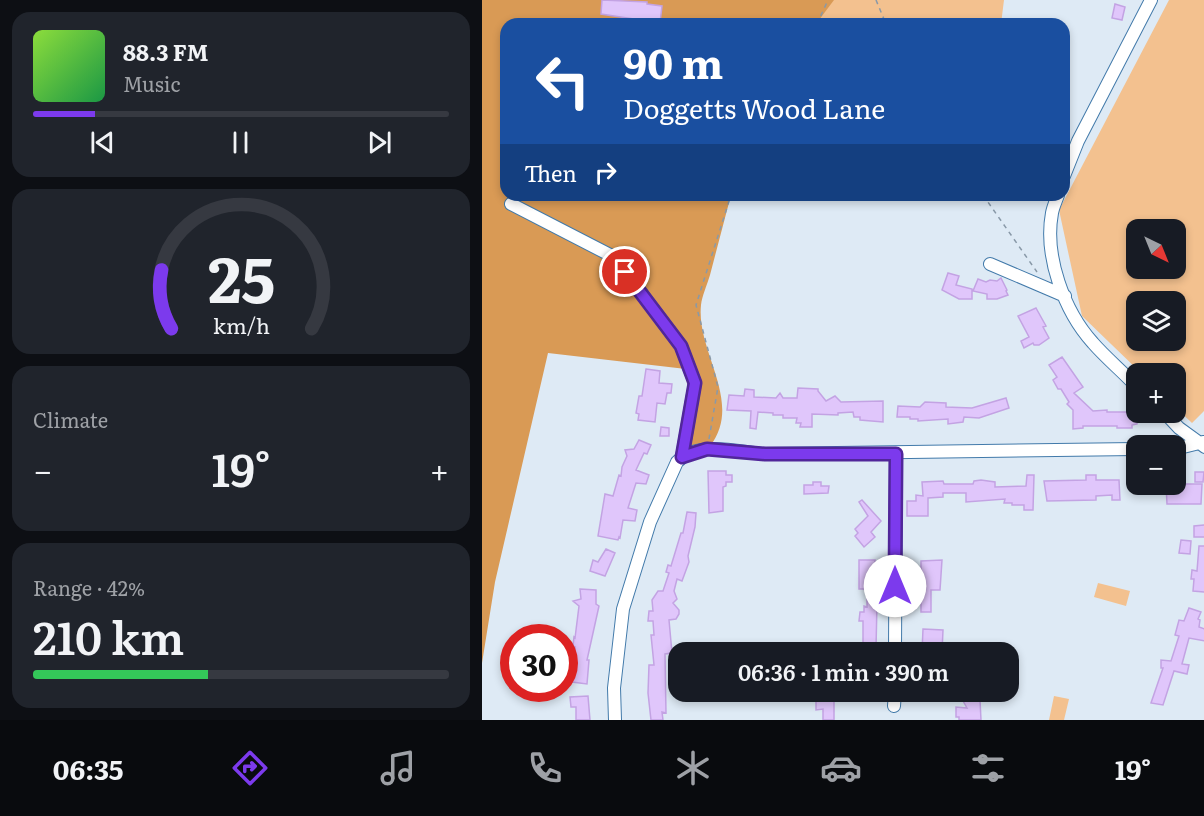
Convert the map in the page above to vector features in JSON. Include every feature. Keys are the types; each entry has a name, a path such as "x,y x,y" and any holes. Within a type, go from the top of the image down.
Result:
{"street":[{"path":"1070,161 1078,141 1151,0"},
{"path":"1056,201 1052,213 1051,246 1064,296 1074,316 1092,342 1126,376"},
{"path":"511,204 614,257 681,346 695,383 682,457"},
{"path":"990,264 1064,296"},
{"path":"1177,423 1203,444"},
{"path":"1186,447 1203,444"},
{"path":"615,720 614,688 623,609 650,522 677,462 682,457 707,449 765,454 1126,449"},
{"path":"895,642 896,454"}],"path":[{"path":"820,18 828,0"},
{"path":"876,0 884,18"},
{"path":"707,449 718,387 696,305 729,201"},
{"path":"987,201 1036,271"}],"shaded area":[{"path":"482,0 834,0 820,18 500,18 500,201 729,201 701,305 701,323 705,341 721,394 722,412 719,429 710,446 690,447 678,440 688,399 686,369 548,353 495,582 482,663"},
{"path":"801,0 1004,0 1002,18 796,18"},
{"path":"1169,0 1204,0 1205,410 1192,423 1186,417 1186,363 1131,363 1082,316 1059,210 1064,201 1070,201 1070,189"},
{"path":"1098,583 1130,591 1126,606 1094,597"},
{"path":"1054,696 1069,699 1064,720 1049,720"}],"building":[{"path":"602,0 647,2 647,4 662,6 661,18 627,18 601,14"},
{"path":"1115,4 1125,7 1122,20 1112,18"},
{"path":"948,273 959,276 956,285 972,289 972,299 959,299 942,290"},
{"path":"1001,278 1008,295 997,299 987,299 987,294 973,291 978,279 986,282 997,281"},
{"path":"1036,308 1046,326 1043,327 1049,338 1039,345 1033,343 1024,348 1021,341 1029,337 1018,316"},
{"path":"1062,357 1083,387 1074,393 1093,411 1126,412 1126,423 1137,424 1132,425 1132,428 1083,426 1083,428 1073,429 1073,410 1053,380 1057,377 1049,365"},
{"path":"646,369 660,371 659,383 672,384 671,393 667,393 665,404 657,403 655,422 638,420 639,414 636,413 639,396 642,396"},
{"path":"798,388 818,389 826,401 835,396 841,402 883,401 883,422 860,420 860,417 854,417 853,412 838,413 838,415 812,414 812,427 800,427 801,423 796,423 797,418 783,418 783,415 758,412 756,429 750,428 751,411 727,410 729,395 744,396 745,389 754,390 754,397 776,398 780,393 783,398 797,398"},
{"path":"1006,398 1009,408 979,418 964,417 963,422 948,424 948,419 918,421 910,417 897,417 898,406 920,407 925,402 946,403 946,407 972,408"},
{"path":"661,427 669,428 669,436 660,436"},
{"path":"639,440 651,445 647,454 644,453 636,470 649,475 646,484 636,483 628,508 637,510 635,521 623,520 618,540 598,536 605,494 613,496 627,456 625,450 634,449"},
{"path":"708,471 726,471 726,475 732,475 732,482 726,482 726,486 723,487 723,511 709,513"},
{"path":"1195,472 1204,472 1203,482 1195,482"},
{"path":"1027,475 1034,475 1033,510 1024,510 1024,505 1004,503 1005,499 966,502 966,493 943,493 943,497 928,498 928,516 907,516 907,501 916,501 916,495 923,496 922,482 943,481 944,484 973,484 974,481 981,480 995,482 995,487 1026,486"},
{"path":"1086,475 1096,475 1096,480 1119,480 1120,500 1112,500 1112,495 1096,496 1096,500 1047,501 1044,481 1086,480"},
{"path":"813,482 821,482 821,486 829,486 828,493 804,494 804,485 813,485"},
{"path":"1186,484 1202,484 1201,504 1167,504 1167,495 1186,495"},
{"path":"862,500 881,521 871,532 875,537 864,547 855,536 858,533 855,529 868,516 859,502"},
{"path":"687,512 696,513 688,556 689,562 682,581 677,579 674,591 677,599 673,603 679,610 679,614 676,619 669,620 671,642 668,642 668,654 665,654 666,713 662,712 663,720 651,720 648,693 649,665 654,665 651,635 654,635 653,621 648,621 649,611 653,611 652,600 658,591 663,591 669,573 666,572 668,565 671,566 681,533 683,533"},
{"path":"1205,525 1205,537 1194,537 1194,526"},
{"path":"1181,540 1191,541 1190,554 1179,553"},
{"path":"1199,546 1205,546 1205,592 1193,591 1194,579 1191,579 1192,570 1197,571"},
{"path":"606,549 615,553 605,576 590,571 593,560 598,562"},
{"path":"859,560 875,560 876,642 863,642 863,621 859,621 860,612 864,612 864,606 867,607 867,589 859,589"},
{"path":"942,560 940,590 931,590 931,612 921,612 921,561"},
{"path":"580,589 596,590 596,604 599,606 587,660 589,660 587,684 578,683 577,624 579,606 573,601 581,599"},
{"path":"1189,608 1201,612 1198,619 1200,620 1199,627 1205,629 1205,641 1189,638 1182,664 1189,665 1187,674 1174,671 1163,705 1151,703 1163,668 1161,668 1161,660 1171,661 1179,636 1175,635 1179,620 1184,621"},
{"path":"923,629 943,630 942,642 922,642"},
{"path":"588,696 590,720 576,720 576,707 571,707 570,702 578,702 578,697"},
{"path":"816,702 834,702 834,720 823,720 823,709 816,710"},
{"path":"964,702 980,702 981,720 959,720 959,717 956,717 956,707 967,708"}],"route":[{"path":"625,272 681,346 695,383 682,457 707,449 765,454 896,454 895,586"}]}
